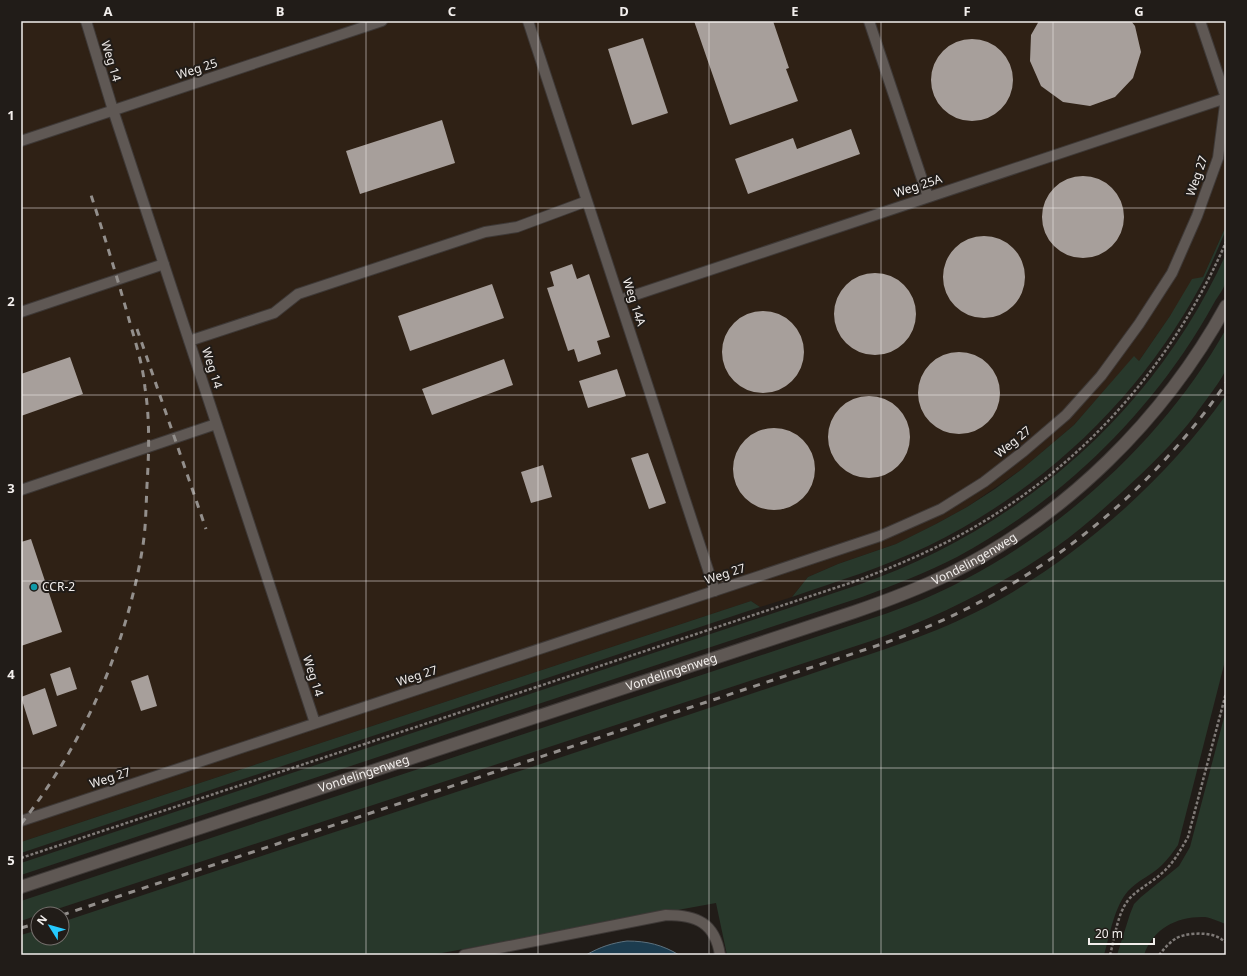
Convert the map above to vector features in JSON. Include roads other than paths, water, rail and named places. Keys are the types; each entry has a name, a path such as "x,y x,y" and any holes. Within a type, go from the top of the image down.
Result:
{"street":[{"name":"Vondelingenweg","path":"21,887 854,612 915,590 984,554 1028,526 1070,495 1099,469 1136,432 1169,392 1200,350 1226,306"}],"lane":[{"name":"Weg 14","path":"86,21 113,110 315,723"},
{"name":"Weg 25","path":"21,141 382,21"},
{"name":"Weg 14A","path":"528,21 715,591"},
{"path":"869,21 928,197"},
{"path":"1200,21 1226,97"},
{"name":"Weg 25A","path":"620,300 1226,97"},
{"name":"Weg 27","path":"21,821 880,536 940,509 984,482 1024,451 1066,415 1101,376 1139,324 1172,272 1197,216 1218,158 1226,97"},
{"path":"189,341 274,313 298,294 485,232 517,227 587,201"},
{"path":"21,312 164,264"},
{"path":"21,490 216,424"},
{"path":"464,955 510,951 666,915 682,915 697,920 709,928 718,941 720,955"}],"water":[{"path":"627,941 654,944 679,955 586,955 606,946"}],"railway":[{"path":"21,824 44,793 64,760 83,727 100,692 126,620 136,583 144,538 149,436 148,412 143,372 91,195"},
{"path":"137,329 206,529"},
{"path":"70,912 873,647 917,631 960,612 1037,568 1074,543 1108,515 1141,485 1171,453 1200,419 1226,383"},
{"path":"21,928 30,925"}],"place":[{"name":"CCR-2","path":"34,587"}]}
